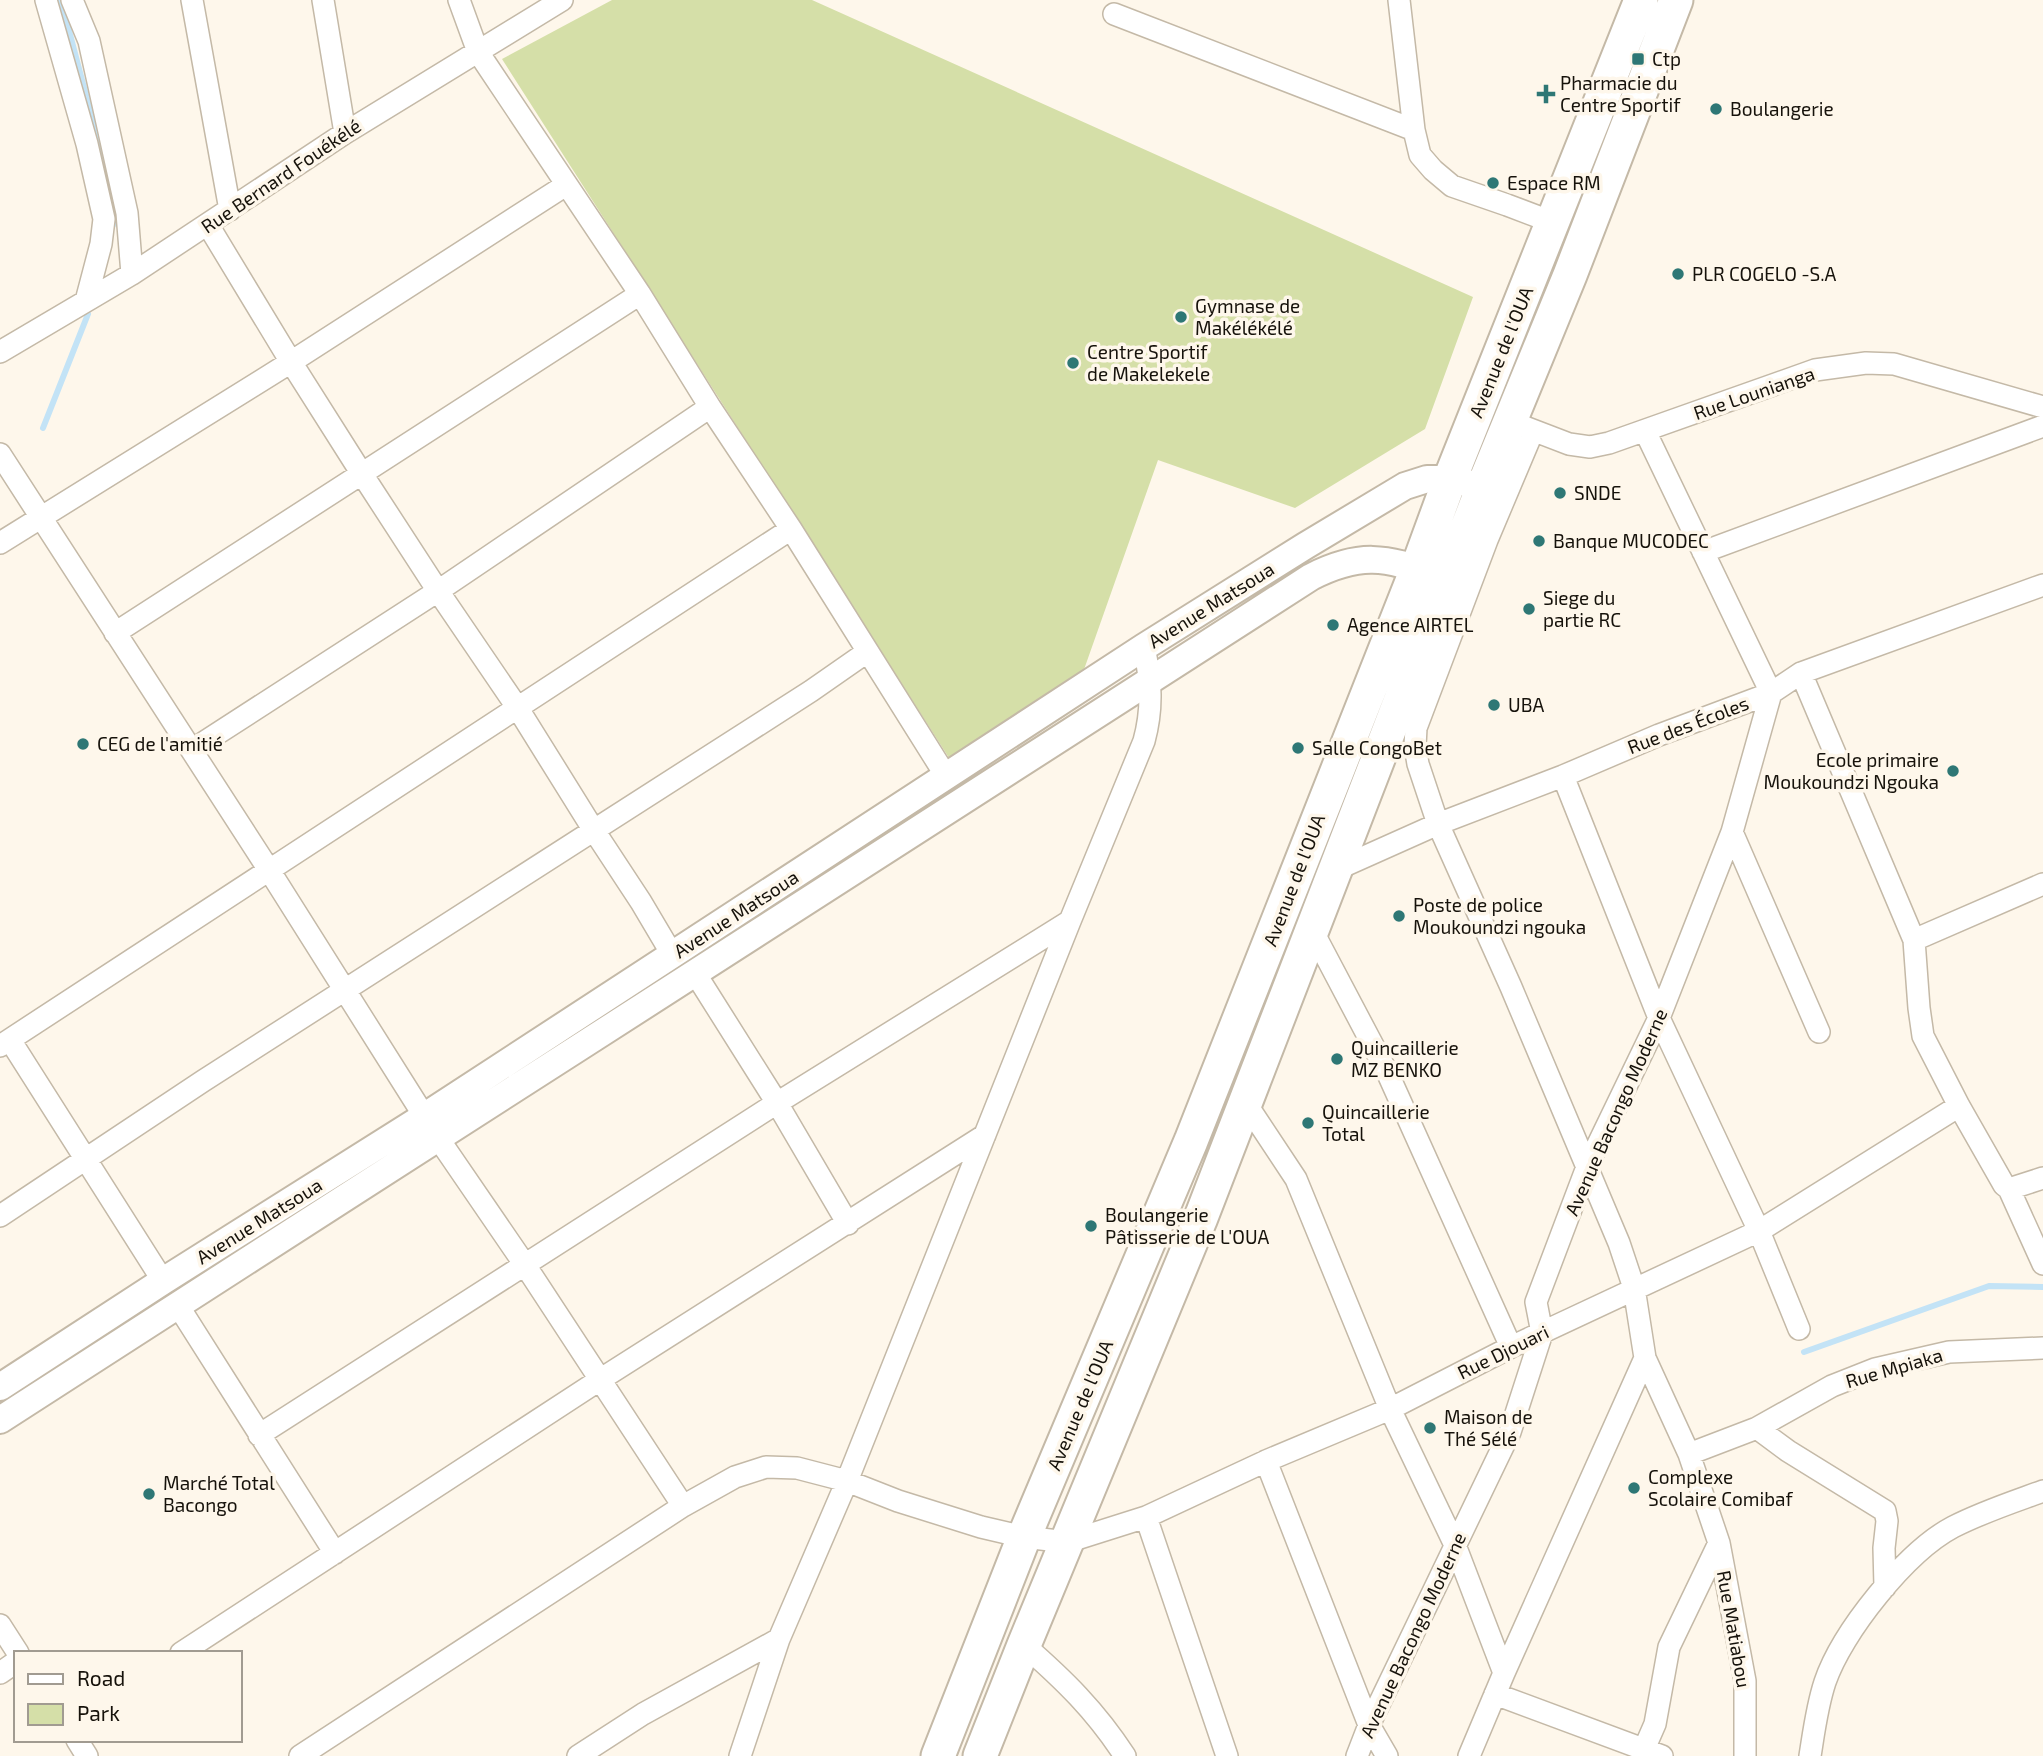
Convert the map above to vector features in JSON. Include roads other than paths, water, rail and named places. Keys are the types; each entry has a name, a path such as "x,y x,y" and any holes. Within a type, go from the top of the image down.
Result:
{"main road":[{"name":"Avenue de l'OUA","path":"980,1756 1200,1220 1335,870 1405,723 1450,479 1641,0"},
{"name":"Avenue de l'OUA","path":"938,1756 1024,1537 1432,574 1477,536 1483,488 1522,426 1676,0"}],"street":[{"path":"46,0 87,144 104,219 102,244 86,301"},
{"path":"72,0 89,41 127,213 132,274"},
{"path":"192,0 230,210"},
{"path":"323,0 345,132"},
{"path":"459,0 478,52 640,294 946,776"},
{"name":"Rue Bernard Fouékélé","path":"0,352 132,274 345,132 562,0"},
{"path":"1399,0 1414,130 1420,155 1452,186 1552,222"},
{"path":"1114,14 1414,130"},
{"path":"0,543 291,362 566,185"},
{"path":"208,225 362,474 517,707 673,956"},
{"path":"115,633 640,294"},
{"name":"Rue Lounianga","path":"1522,426 1569,444 1590,447 1645,431 1815,370 1866,363 1894,364 2043,407"},
{"path":"192,750 438,591 710,407"},
{"path":"1405,723 1522,426"},
{"path":"1703,552 2043,426"},
{"path":"1645,431 1771,693"},
{"path":"0,454 432,1127 683,1506"},
{"name":"Avenue Matsoua","path":"432,1127 673,956 1144,647 1305,546 1405,486 1427,479 1450,479 1483,488"},
{"path":"163,1281 86,1159 5,1043 791,529"},
{"name":"Avenue Matsoua","path":"0,1387 163,1281 262,1234 432,1127 695,973 1311,577 1329,568 1367,558 1397,563 1432,574"},
{"name":"Rue des Écoles","path":"1335,870 1438,824 1771,693 1801,673 2043,585"},
{"path":"740,1756 779,1639 848,1481 1144,741 1151,679 1144,647"},
{"path":"0,1216 203,1081 811,691 867,652"},
{"path":"1801,673 1914,940 1923,1036 1959,1106 2004,1185 2009,1189 2043,1264"},
{"name":"Avenue Bacongo Moderne","path":"1357,1756 1369,1725 1510,1432 1542,1333 1536,1302 1587,1167 1659,1018 1731,832 1771,693"},
{"name":"Rue Matiabou","path":"1405,723 1415,746 1418,764 1438,824 1511,987 1619,1243 1634,1288 1645,1358 1689,1454 1719,1544 1745,1681 1745,1756"},
{"path":"1563,776 1659,1018 1759,1231 1798,1329"},
{"path":"1731,832 1819,1032"},
{"path":"1914,940 2043,884"},
{"path":"259,1435 777,1103 1070,921"},
{"path":"1311,929 1388,1074 1511,1347"},
{"path":"695,973 777,1103 848,1224"},
{"path":"1245,1102 1296,1180 1390,1409 1455,1545 1504,1673"},
{"name":"Rue Djouari","path":"300,1756 683,1506 735,1478 766,1467 797,1468 848,1481 898,1502 981,1527 1024,1537 1067,1542 1146,1517 1266,1461 1390,1409 1511,1347 1759,1231 1959,1106"},
{"path":"184,1651 601,1379 985,1135"},
{"path":"2009,1189 2043,1178"},
{"name":"Avenue Matsoua","path":"0,1420 177,1304 262,1234"},
{"path":"177,1304 335,1553"},
{"name":"Rue Mpiaka","path":"1689,1454 1757,1428 1832,1386 1875,1369 1949,1352 2043,1348"},
{"path":"1469,1756 1645,1358"},
{"path":"1757,1428 1788,1451 1885,1511 1885,1587"},
{"path":"1266,1461 1369,1725 1387,1756"},
{"path":"1810,1756 1818,1706 1826,1680 1845,1642 1885,1587 1951,1528 2043,1491"},
{"path":"1146,1517 1227,1756"},
{"path":"1495,1694 1649,1753 1669,1647 1719,1544"},
{"path":"0,1625 17,1651"},
{"path":"578,1756 643,1714 779,1639"},
{"path":"1024,1645 1090,1707 1125,1756"}],"waterway":[{"path":"61,0 115,206 113,225"},
{"path":"43,428 88,314"},
{"path":"1804,1352 1989,1286 2043,1287"}],"place":[{"name":"Ctp","path":"1638,59"},
{"name":"Pharmacie du Centre Sportif","path":"1546,94"},
{"name":"Boulangerie","path":"1716,109"},
{"name":"Espace RM","path":"1493,183"},
{"name":"PLR COGELO -S.A","path":"1678,274"},
{"name":"Gymnase de Makélékélé","path":"1181,317"},
{"name":"Centre Sportif de Makelekele","path":"1073,363"},
{"name":"SNDE","path":"1560,493"},
{"name":"Banque MUCODEC","path":"1539,541"},
{"name":"Siege du partie RC","path":"1529,609"},
{"name":"Agence AIRTEL","path":"1333,625"},
{"name":"UBA","path":"1494,705"},
{"name":"CEG de l'amitié","path":"83,744"},
{"name":"Salle CongoBet","path":"1298,748"},
{"name":"Ecole primaire Moukoundzi Ngouka","path":"1953,771"},
{"name":"Poste de police Moukoundzi ngouka","path":"1399,916"},
{"name":"Quincaillerie MZ BENKO","path":"1337,1059"},
{"name":"Quincaillerie Total","path":"1308,1123"},
{"name":"Boulangerie Pâtisserie de L'OUA","path":"1091,1226"},
{"name":"Maison de Thé Sélé","path":"1430,1428"},
{"name":"Complexe Scolaire Comibaf","path":"1634,1488"},
{"name":"Marché Total Bacongo","path":"149,1494"}]}
